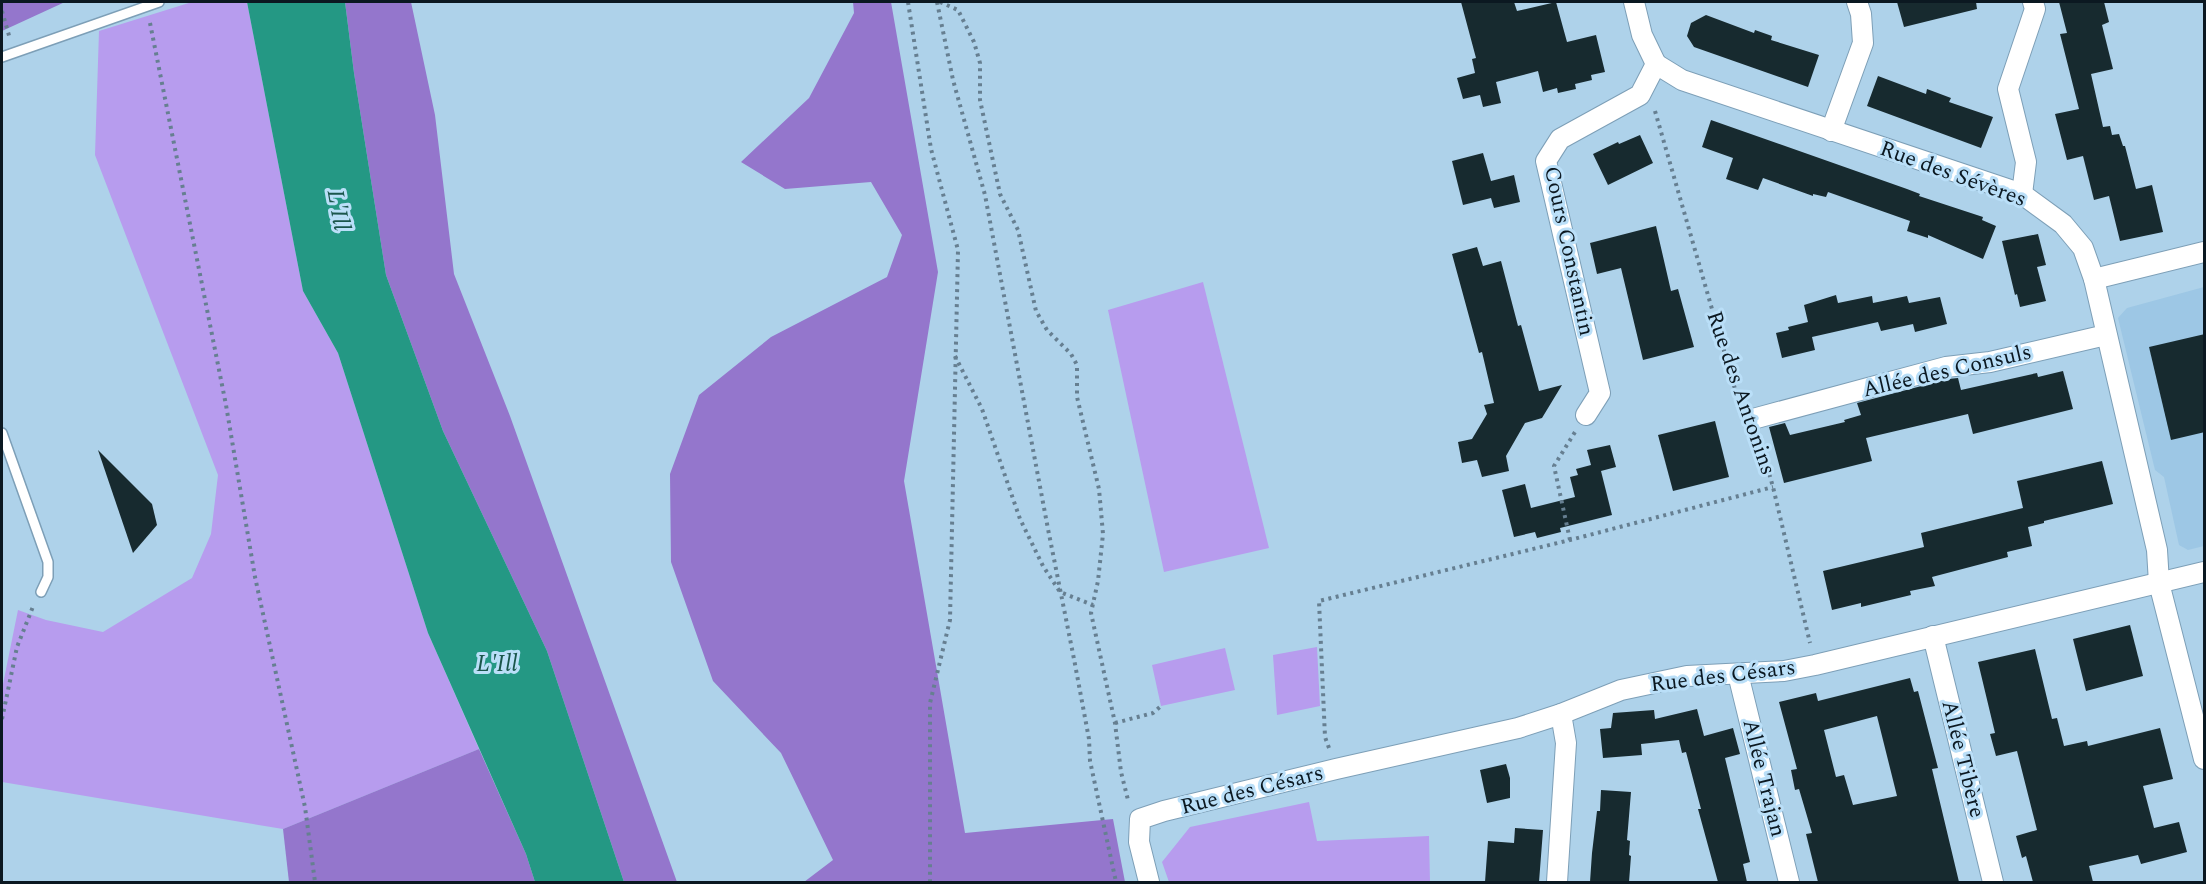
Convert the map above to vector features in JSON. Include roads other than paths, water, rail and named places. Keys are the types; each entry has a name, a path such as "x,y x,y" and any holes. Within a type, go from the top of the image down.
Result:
{"street":[{"path":"1634,2 1642,35 1656,64"},
{"path":"1832,131 1863,43 1861,14 1857,2"},
{"path":"2022,194 2026,162 2007,89 2035,9 2033,2"},
{"name":"Cours Constantin","path":"1586,415 1600,393 1546,161 1560,139 1640,94 1656,64"},
{"name":"Rue des Sévères","path":"1656,64 1682,80 2022,194 2063,224 2083,248 2094,279 2157,550 2159,583 2205,759"},
{"path":"2094,279 2205,252"},
{"name":"Allée des Consuls","path":"1753,419 1946,367 1990,362 2106,335"},
{"name":"Rue des Césars","path":"1149,882 1139,842 1140,819 1336,769 1518,728 1621,690 1687,676 1738,674 1815,665 2205,572"},
{"name":"Allée Tibère","path":"1933,636 1994,882"},
{"name":"Allée Trajan","path":"1738,674 1789,882"},
{"path":"1557,882 1566,744 1561,714"}],"lane":[{"path":"2,57 159,2"},
{"path":"2,433 48,562 48,577 41,592"}],"water":[{"name":"L'Ill","path":"247,2 345,2 386,275 443,431 547,651 624,882 535,882 526,854 428,633 338,353 303,291"}]}
